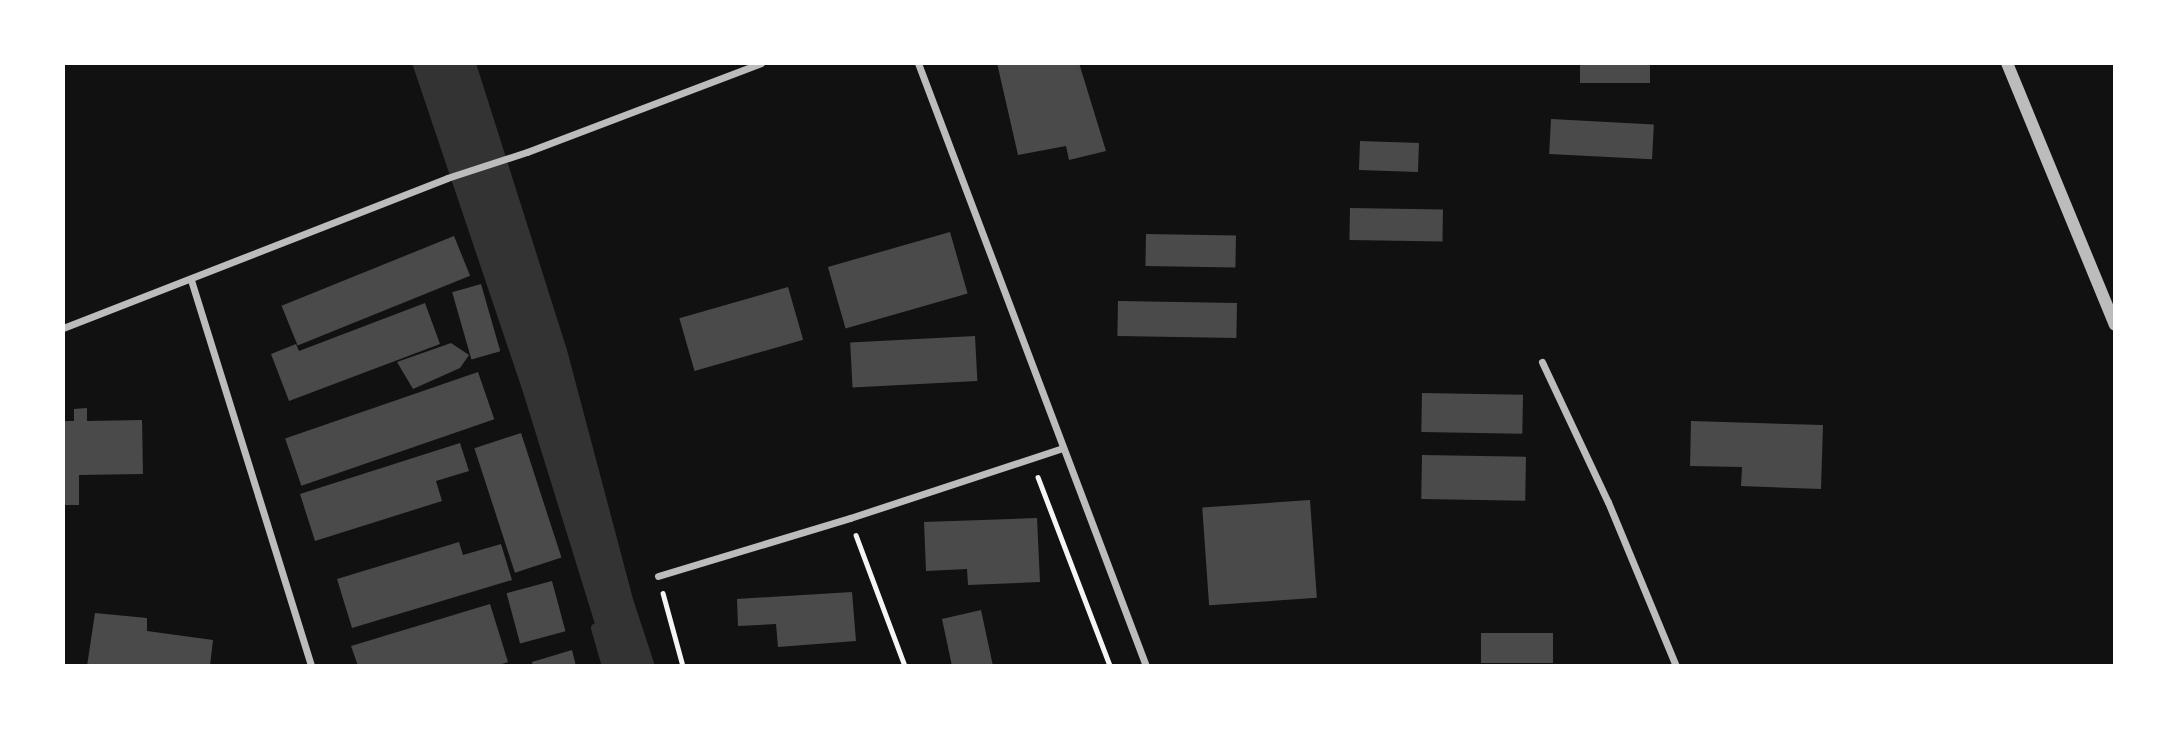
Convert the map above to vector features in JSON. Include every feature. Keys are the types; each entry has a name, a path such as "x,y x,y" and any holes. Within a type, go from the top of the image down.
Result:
{"street":[{"path":"63,328 447,178 527,152 738,67 761,63"},
{"path":"918,63 1146,666"},
{"path":"2007,63 2115,325"},
{"path":"191,280 311,666"},
{"path":"1542,362 1608,502 1676,666"},
{"path":"658,576 850,518 1063,447"}],"path":[{"path":"1031,458 1110,666"},
{"path":"850,518 905,666"},
{"path":"658,576 683,666"}],"shaded area":[{"path":"412,63 476,63 567,350 633,599 655,666 608,666 523,392"}],"building":[{"path":"997,63 1079,63 1106,151 1069,160 1066,146 1018,155"},
{"path":"1580,63 1650,63 1650,83 1580,83"},
{"path":"1551,119 1654,124 1652,159 1549,154"},
{"path":"1360,141 1419,143 1418,172 1359,170"},
{"path":"1350,208 1443,210 1442,242 1349,240"},
{"path":"950,232 968,294 846,329 828,267"},
{"path":"1146,234 1236,236 1235,268 1145,266"},
{"path":"454,236 470,276 298,346 282,306"},
{"path":"481,284 500,351 471,360 452,292"},
{"path":"788,287 803,340 695,371 679,318"},
{"path":"1118,301 1237,303 1236,338 1117,336"},
{"path":"425,303 440,344 289,401 271,354 296,344 299,351"},
{"path":"975,336 977,381 853,387 850,343"},
{"path":"451,343 469,355 460,368 413,389 397,362"},
{"path":"478,372 494,419 301,486 285,438"},
{"path":"1422,393 1523,395 1522,434 1421,432"},
{"path":"87,408 87,421 142,420 143,474 79,475 79,505 63,505 63,421 74,421 74,409"},
{"path":"1691,421 1823,425 1821,489 1741,486 1742,467 1690,466"},
{"path":"521,433 561,558 515,573 474,448"},
{"path":"460,443 469,471 436,481 442,501 315,541 300,494"},
{"path":"1422,455 1526,457 1525,501 1421,499"},
{"path":"1310,500 1317,598 1209,605 1202,508"},
{"path":"1037,518 1040,582 968,585 967,569 926,571 924,522"},
{"path":"459,542 463,555 501,544 512,580 352,628 337,579"},
{"path":"552,581 565,631 520,643 507,593"},
{"path":"852,592 856,641 778,647 776,624 738,626 737,599"},
{"path":"490,604 508,662 496,666 358,666 351,646"},
{"path":"981,610 993,666 952,666 942,619"},
{"path":"95,613 147,618 147,631 213,640 210,666 87,666"},
{"path":"1481,633 1553,633 1553,663 1481,663"},
{"path":"572,650 576,666 533,666 532,662"}],"waterway":[{"path":"596,628 607,666"}]}
